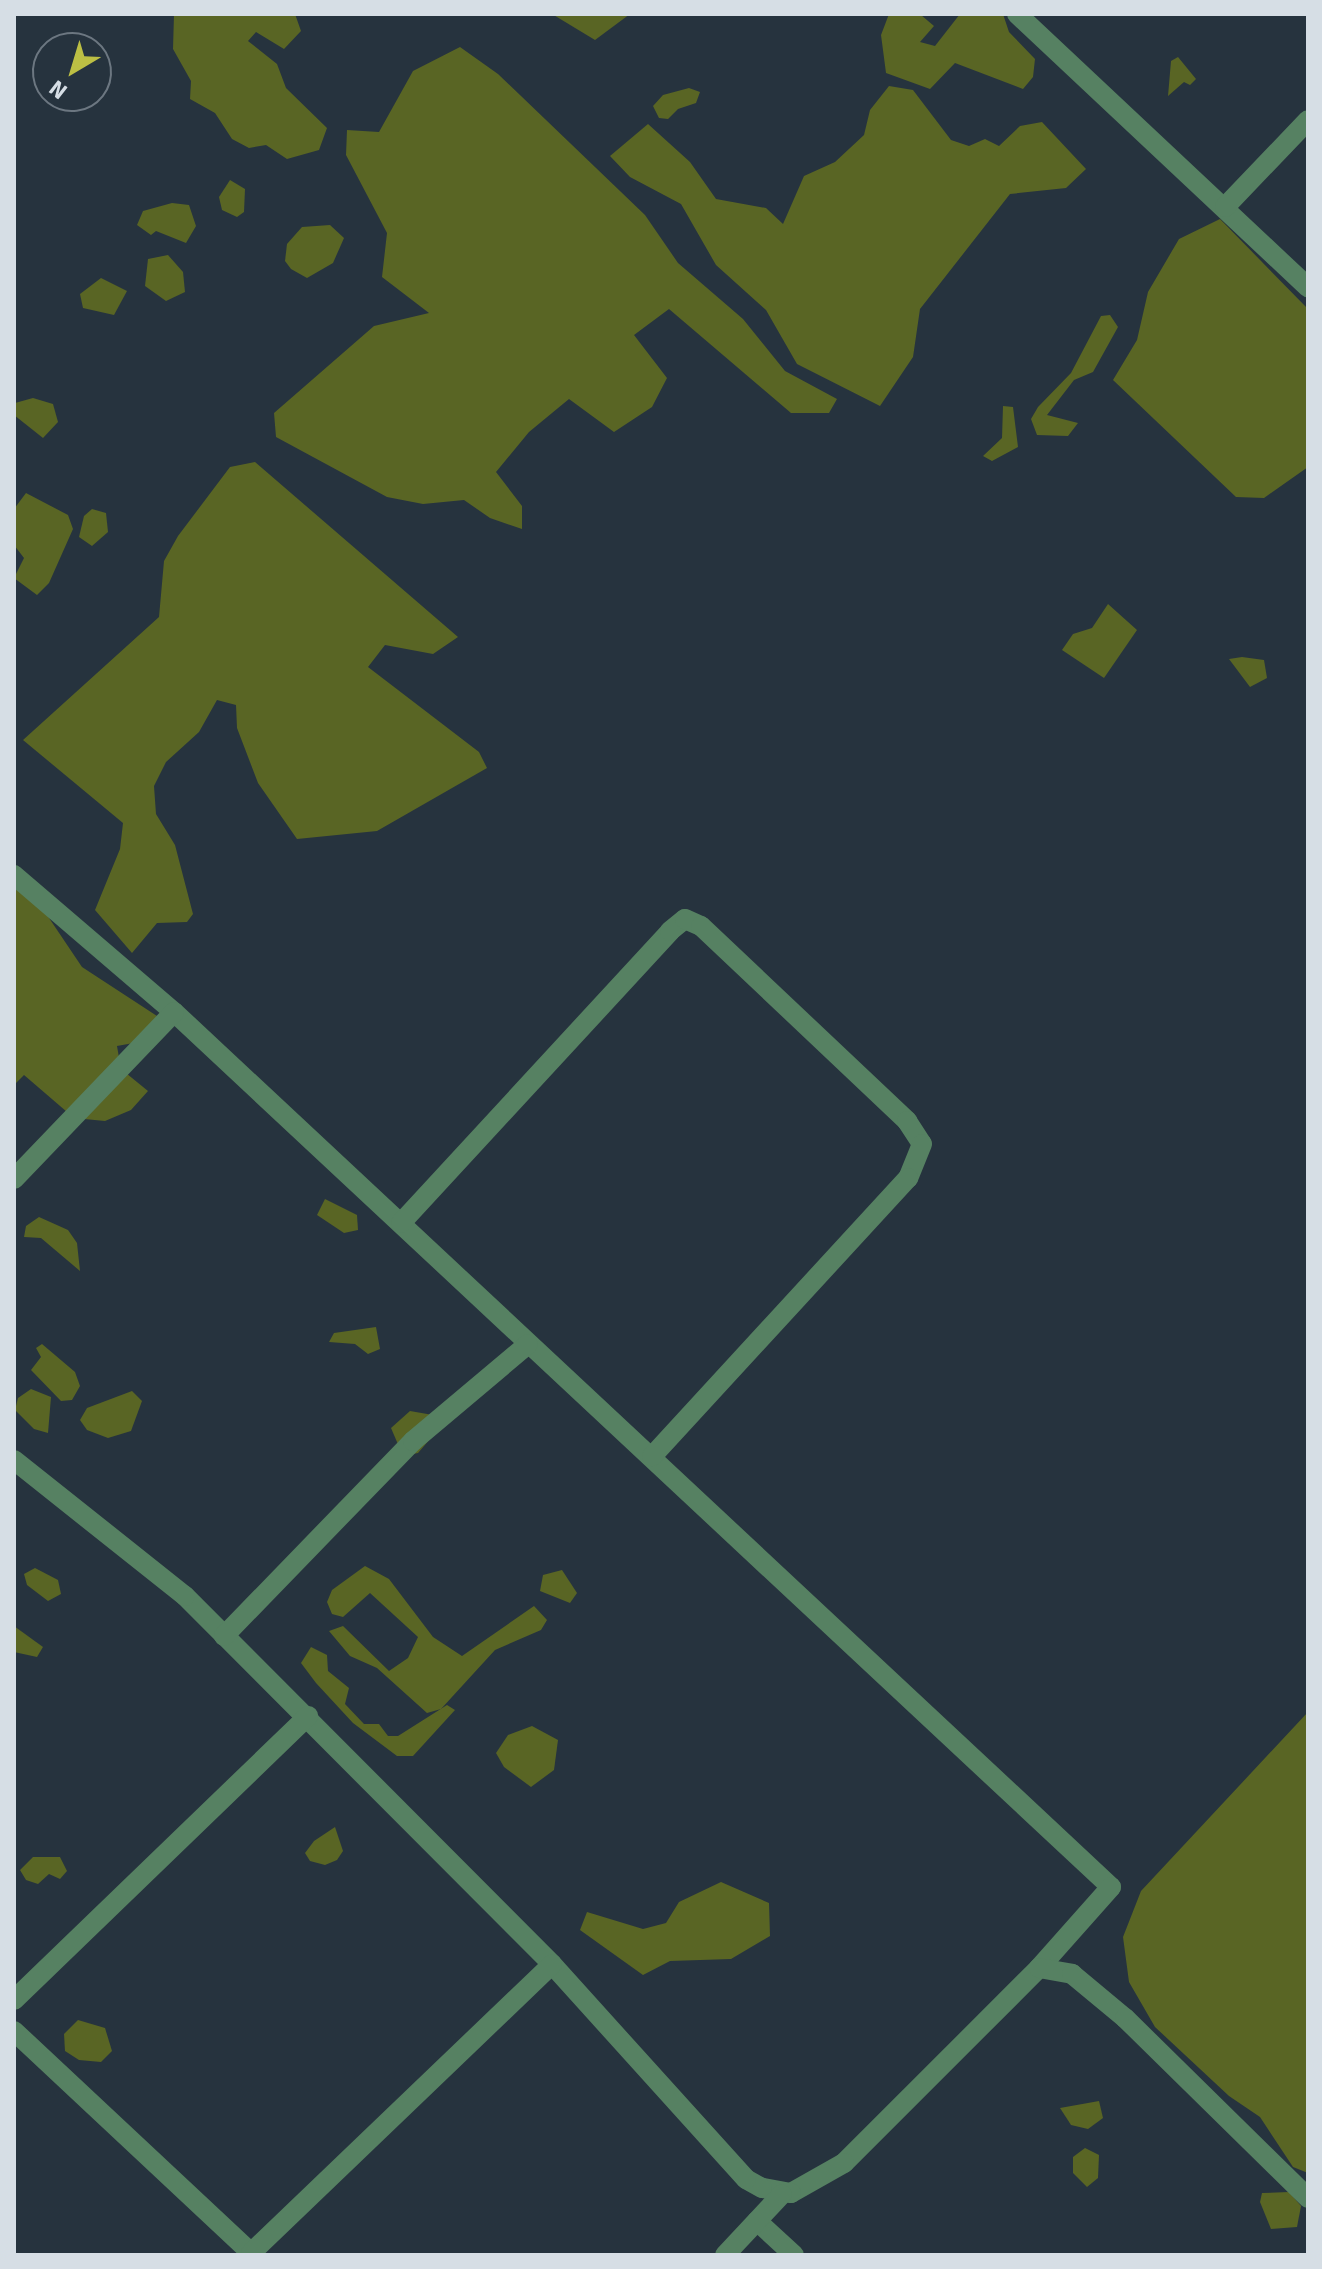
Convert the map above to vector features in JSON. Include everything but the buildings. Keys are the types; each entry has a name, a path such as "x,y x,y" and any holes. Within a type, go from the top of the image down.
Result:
{"street":[{"path":"1017,14 1308,287"},
{"path":"1225,207 1308,120"},
{"path":"14,875 174,1012 1111,1887 1039,1968 844,2163 815,2183 782,2194 725,2255"},
{"path":"401,1223 670,931 685,919 701,926 907,1121 922,1144 908,1178 652,1456"},
{"path":"14,1179 174,1012"},
{"path":"224,1636 413,1441 528,1344"},
{"path":"16,1467 185,1596 552,1964 746,2179 782,2194"},
{"path":"14,2000 308,1716"},
{"path":"14,2031 252,2254 552,1964"},
{"path":"1039,1968 1072,1974 1125,2018 1308,2198"},
{"path":"757,2221 794,2255"}],"green space":[{"path":"174,14 295,14 301,31 284,49 256,32 248,41 277,64 286,88 327,128 319,150 287,159 266,145 249,148 232,139 215,113 190,99 191,81 173,49"},
{"path":"552,14 630,14 595,40"},
{"path":"889,14 921,15 934,26 920,42 935,46 960,14 1003,14 1009,32 1035,59 1033,77 1023,89 955,63 930,89 886,73 881,35"},
{"path":"460,47 498,74 645,215 678,263 743,319 785,371 837,399 829,413 791,413 669,309 634,335 667,378 652,407 614,432 569,399 529,432 496,472 522,506 522,529 490,518 464,500 423,504 387,497 276,437 274,413 374,326 429,313 382,277 387,233 346,155 347,130 379,132 413,71"},
{"path":"1178,57 1196,79 1190,85 1184,82 1168,96 1171,61"},
{"path":"889,86 913,90 951,140 969,146 985,139 999,146 1020,126 1042,122 1086,169 1066,188 1010,194 920,309 913,357 880,406 797,364 766,310 716,265 681,204 630,177 610,156 648,124 690,162 716,199 766,208 783,224 804,176 835,162 864,135 870,110"},
{"path":"689,88 700,92 696,103 678,109 668,119 659,118 653,106 663,95"},
{"path":"230,180 245,189 244,212 237,217 222,210 219,197"},
{"path":"172,203 189,205 196,226 186,243 156,231 151,235 137,225 143,211"},
{"path":"1220,219 1308,309 1308,467 1264,498 1236,497 1113,380 1137,340 1148,292 1179,239"},
{"path":"330,225 344,238 333,263 307,278 291,269 285,261 287,244 302,227"},
{"path":"168,255 183,272 185,292 166,301 145,286 148,259"},
{"path":"101,278 127,291 114,315 83,308 80,294"},
{"path":"1110,315 1118,327 1093,372 1074,380 1047,415 1078,423 1068,436 1037,435 1031,419 1038,407 1071,373 1101,316"},
{"path":"33,398 53,404 58,422 43,438 14,415 15,403"},
{"path":"1003,406 1013,407 1018,447 992,461 983,456 1002,438"},
{"path":"255,462 458,637 433,654 385,645 368,667 479,752 487,768 377,831 297,839 258,783 237,728 236,705 217,700 199,732 166,762 154,786 156,814 175,845 193,914 187,922 157,923 132,953 95,910 120,849 123,823 23,740 159,617 164,561 178,536 230,467"},
{"path":"26,493 68,515 73,529 49,583 37,595 14,578 24,558 14,545 14,509"},
{"path":"92,509 106,513 108,532 92,546 79,537 84,516"},
{"path":"1108,604 1137,630 1104,678 1062,650 1073,634 1092,628"},
{"path":"1229,659 1264,660 1267,678 1250,687"},
{"path":"14,866 82,967 157,1016 139,1042 117,1046 121,1069 148,1091 131,1110 105,1121 74,1118 24,1075 14,1085"},
{"path":"325,1199 357,1215 358,1230 344,1233 317,1215"},
{"path":"39,1217 68,1230 77,1243 80,1271 41,1238 24,1237 26,1226"},
{"path":"376,1327 380,1349 368,1354 355,1344 329,1342 334,1333"},
{"path":"42,1344 75,1372 80,1386 72,1400 61,1401 31,1370 41,1357 36,1348"},
{"path":"31,1389 51,1397 48,1433 34,1429 15,1410 18,1398"},
{"path":"132,1391 142,1401 131,1431 108,1438 87,1430 80,1420 87,1408"},
{"path":"410,1411 433,1415 436,1432 418,1453 403,1456 391,1428"},
{"path":"365,1566 389,1579 433,1637 462,1656 534,1606 547,1620 541,1630 495,1650 441,1709 427,1713 377,1668 350,1656 329,1631 343,1626 389,1671 408,1658 418,1637 370,1593 343,1617 332,1614 327,1602 332,1590"},
{"path":"35,1568 58,1580 61,1594 48,1601 27,1585 24,1574"},
{"path":"562,1570 577,1593 570,1603 540,1591 543,1575"},
{"path":"14,1626 43,1647 37,1657 14,1652"},
{"path":"311,1647 327,1655 328,1671 349,1688 345,1704 364,1724 379,1724 388,1736 398,1736 447,1705 455,1710 413,1756 397,1756 353,1723 316,1683 301,1663"},
{"path":"1308,1712 1308,2173 1293,2167 1260,2117 1229,2096 1155,2027 1129,1982 1123,1937 1141,1891"},
{"path":"532,1726 558,1740 554,1770 531,1787 504,1767 496,1753 508,1735"},
{"path":"335,1827 343,1851 337,1860 325,1865 310,1861 305,1853 314,1841"},
{"path":"33,1857 60,1857 67,1871 60,1879 49,1874 38,1884 26,1880 20,1870"},
{"path":"721,1882 769,1903 770,1936 731,1959 670,1961 643,1975 580,1930 587,1912 643,1929 666,1923 679,1902"},
{"path":"78,2020 105,2028 112,2051 101,2062 79,2060 65,2051 64,2034"},
{"path":"1099,2101 1103,2118 1088,2129 1071,2125 1060,2108"},
{"path":"1085,2148 1099,2155 1098,2178 1087,2187 1073,2173 1073,2157"},
{"path":"1289,2192 1301,2206 1297,2227 1271,2229 1260,2202 1262,2193"}]}
